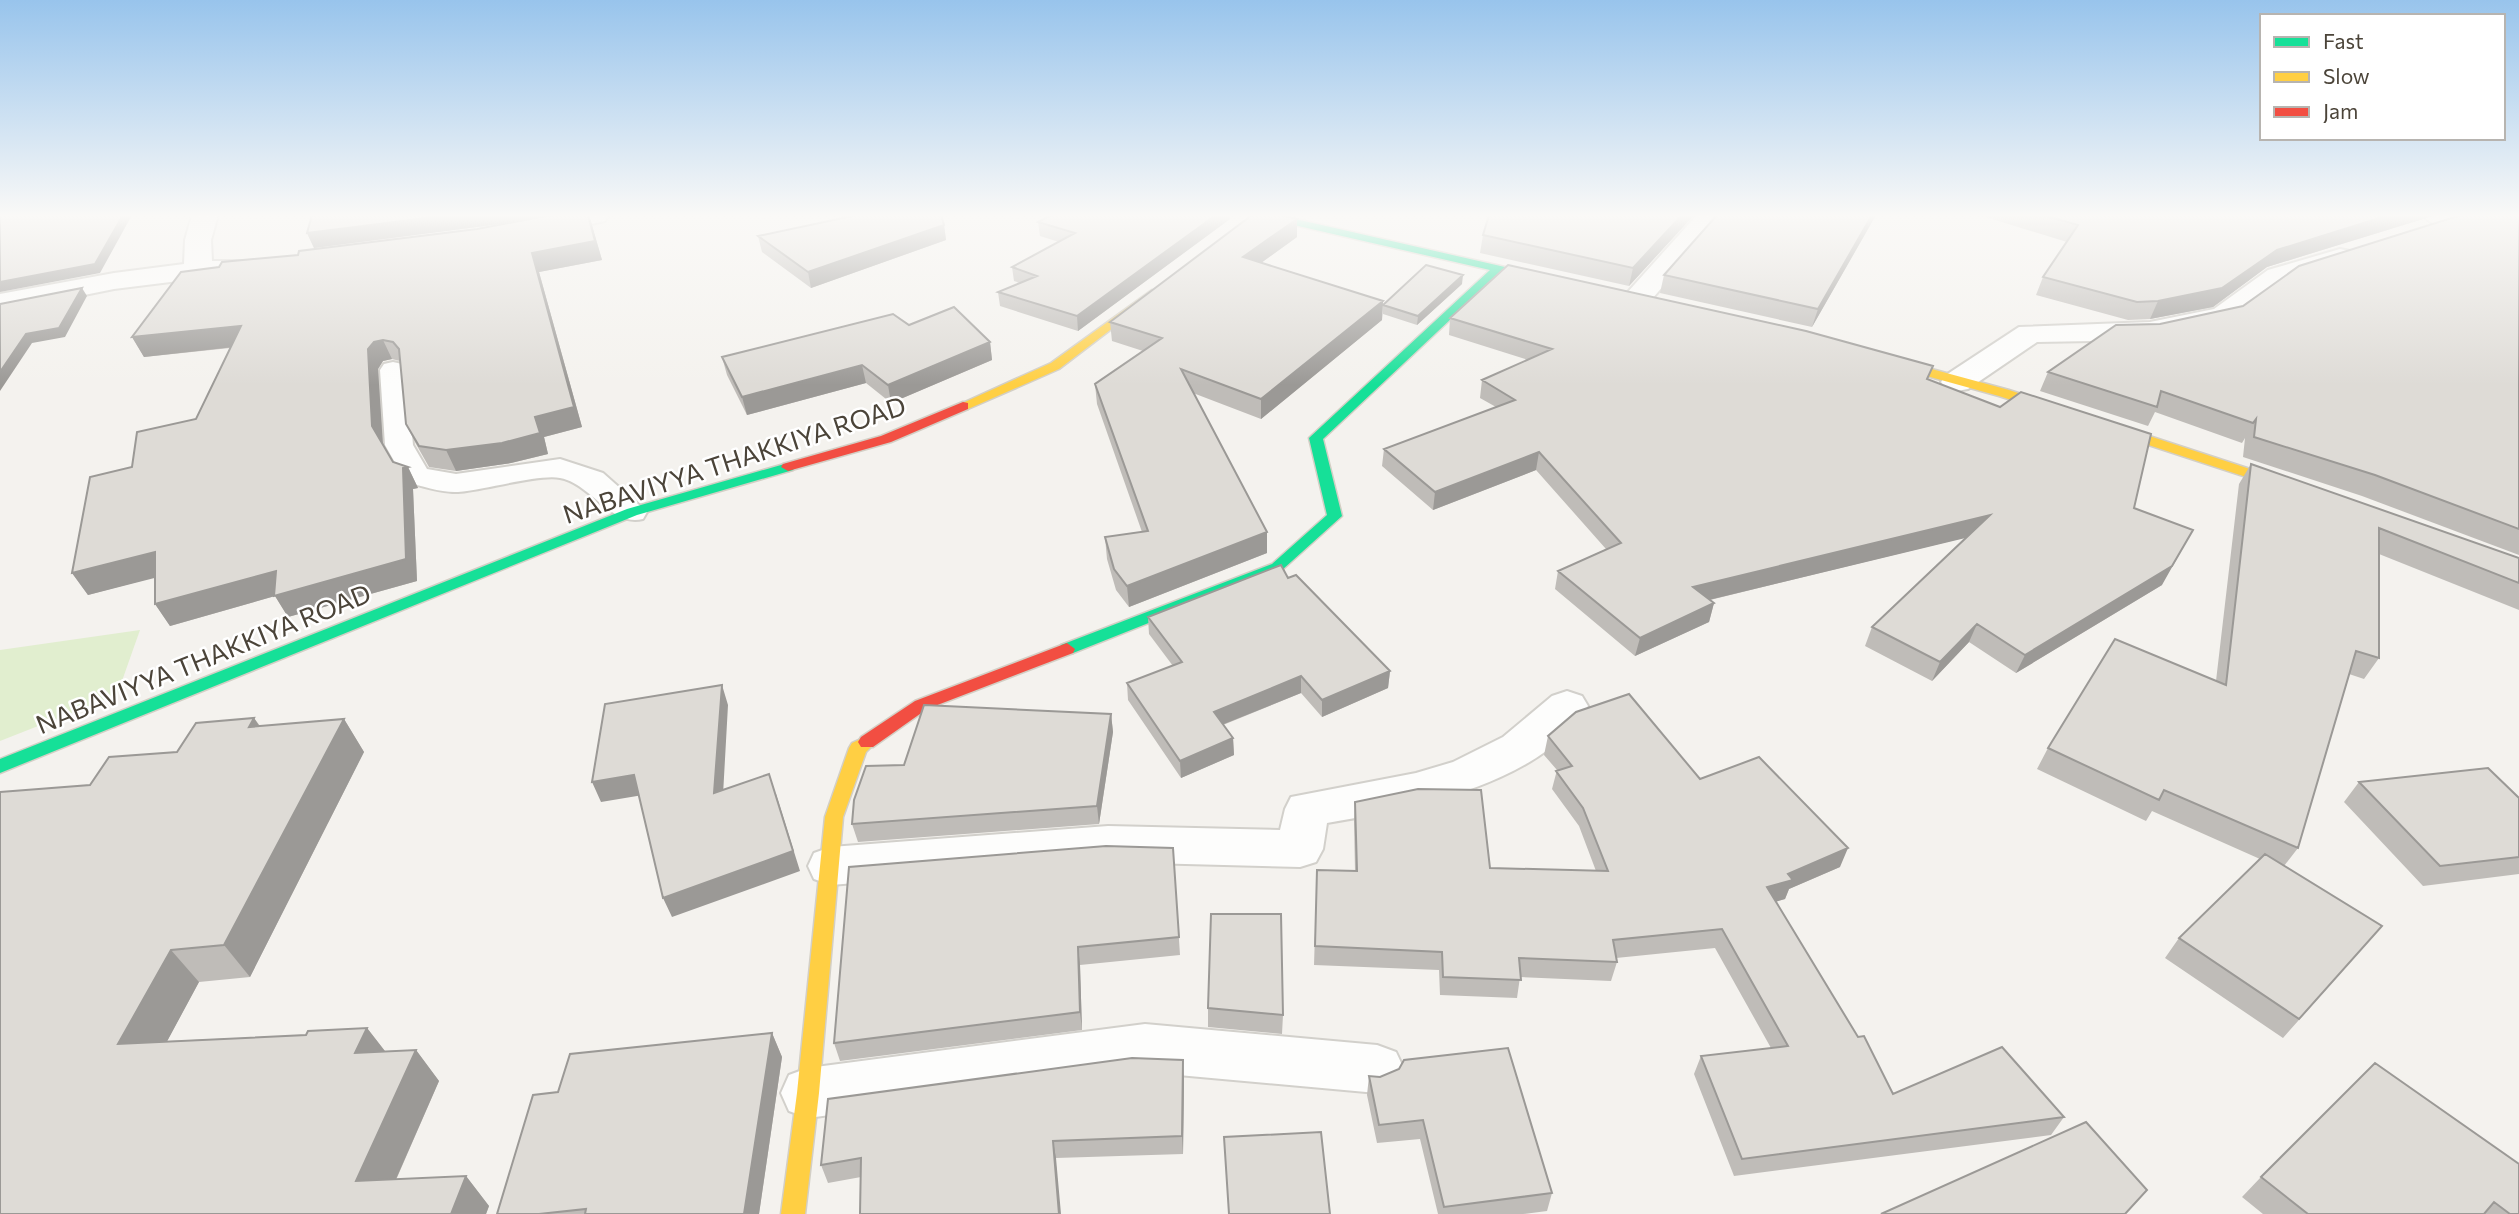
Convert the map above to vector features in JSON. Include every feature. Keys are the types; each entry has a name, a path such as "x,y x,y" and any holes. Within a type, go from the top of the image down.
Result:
{"street":[{"path":"0,303 114,281 185,272"},
{"path":"793,1214 808,1093 834,817 858,748 921,705 1277,567 1335,516 1316,438 1495,272"},
{"path":"1510,272 1535,277"},
{"path":"1636,300 1661,272"},
{"path":"1957,382 2030,333 2150,331 2223,316 2278,276 2292,272"},
{"name":"NABAVIYYA THAKKIYA ROAD","path":"0,766 632,512 886,439 1055,366 1166,282"},
{"path":"1858,352 1957,382 2004,393 2309,493"},
{"path":"831,866 1108,844 1300,849 1307,809 1388,796 1459,779 1519,748 1567,706"},
{"path":"808,1093 1145,1048 1377,1069"}],"lane":[{"path":"393,370 399,445 416,476 456,483 560,468 592,479 632,512"}],"green space":[{"path":"140,630 117,695 0,741 0,650"}],"building":[{"path":"0,272 55,272 0,282"},
{"path":"181,272 537,272 574,407 535,417 540,433 502,443 446,450 419,446 406,424 399,349 393,342 374,342 368,349 372,426 393,462 408,467 403,468 406,559 274,596 276,571 155,604 155,552 72,573 90,477 132,467 137,432 196,419 241,326 132,337"},
{"path":"1025,272 1138,272 1077,316 998,292 1037,276"},
{"path":"1177,272 1290,272 1383,301 1261,399 1181,369 1267,532 1127,586 1114,569 1105,537 1148,531 1095,384 1162,338 1110,322"},
{"path":"1419,272 1451,272 1463,275 1418,316 1383,305"},
{"path":"1501,272 1538,272 1806,331 1933,366 1927,379 2000,407 2021,392 2151,434 2134,508 2193,530 2172,566 2025,655 1977,624 1940,662 1872,627 1990,515 1693,587 1714,603 1640,638 1558,571 1621,543 1539,452 1435,492 1384,449 1515,400 1482,380 1552,349 1450,318"},
{"path":"1667,272 1839,272 1818,309 1664,275"},
{"path":"2047,272 2246,272 2222,288 2158,301 2137,302 2043,277"},
{"path":"2291,272 2519,272 2519,529 2375,475 2254,437 2256,419 2253,423 2161,391 2157,407 2048,372 2116,325 2160,324 2243,306"},
{"path":"82,288 59,328 26,334 0,372 0,304"},
{"path":"954,307 990,342 888,385 862,365 742,397 722,357 893,314 909,325"},
{"path":"2251,464 2519,558 2519,583 2379,528 2379,658 2356,651 2298,848 2164,790 2159,800 2048,748 2115,639 2226,685"},
{"path":"1281,565 1288,578 1296,575 1390,671 1322,700 1301,676 1214,712 1233,738 1180,761 1127,683 1182,662 1148,617"},
{"path":"722,685 714,793 769,774 793,851 663,898 634,775 592,782 605,704"},
{"path":"1629,694 1700,779 1759,757 1848,848 1788,874 1793,880 1767,887 1858,1037 1864,1036 1893,1094 2002,1047 2064,1117 1742,1159 1701,1056 1788,1046 1722,929 1613,940 1617,962 1519,958 1521,980 1443,977 1442,952 1315,946 1317,870 1357,871 1355,802 1418,789 1481,790 1490,868 1608,871 1583,808 1556,771 1572,766 1548,736 1576,712"},
{"path":"924,705 1111,714 1097,806 852,824 854,800 866,766 904,765"},
{"path":"254,718 249,727 344,719 224,945 171,950 118,1044 306,1035 308,1031 367,1028 355,1053 416,1050 356,1181 466,1176 451,1214 0,1214 0,792 90,785 109,757 177,752 196,723"},
{"path":"2488,768 2519,798 2519,857 2440,866 2359,782"},
{"path":"1106,846 1173,848 1179,937 1078,947 1080,1012 834,1043 849,867"},
{"path":"2265,854 2382,926 2299,1019 2179,938"},
{"path":"1211,914 1281,914 1283,1015 1208,1008"},
{"path":"772,1033 744,1214 585,1214 586,1209 539,1214 497,1214 533,1095 558,1092 570,1054"},
{"path":"1508,1048 1552,1193 1444,1207 1423,1120 1379,1125 1369,1076 1380,1077 1399,1069 1404,1060"},
{"path":"1132,1058 1183,1060 1182,1136 1053,1141 1059,1214 860,1214 861,1158 821,1165 828,1099"},
{"path":"2375,1063 2519,1164 2519,1214 2510,1214 2494,1202 2484,1214 2308,1214 2261,1177"},
{"path":"2086,1122 2147,1190 2125,1214 1881,1214"},
{"path":"1321,1132 1330,1214 1229,1214 1224,1137"}],"traffic: fast":[{"path":"1067,649 1277,567 1335,516 1316,438 1495,272"},
{"path":"1512,272 1518,273"},
{"path":"0,766 632,512 788,467"}],"traffic: slow":[{"path":"963,406 1055,366 1152,293"},
{"path":"1880,359 2004,393 2297,489"},
{"path":"793,1214 808,1093 834,817 858,748 867,742"}],"traffic: jam":[{"path":"788,467 886,439 963,406"},
{"path":"867,742 921,705 1067,649"}]}
